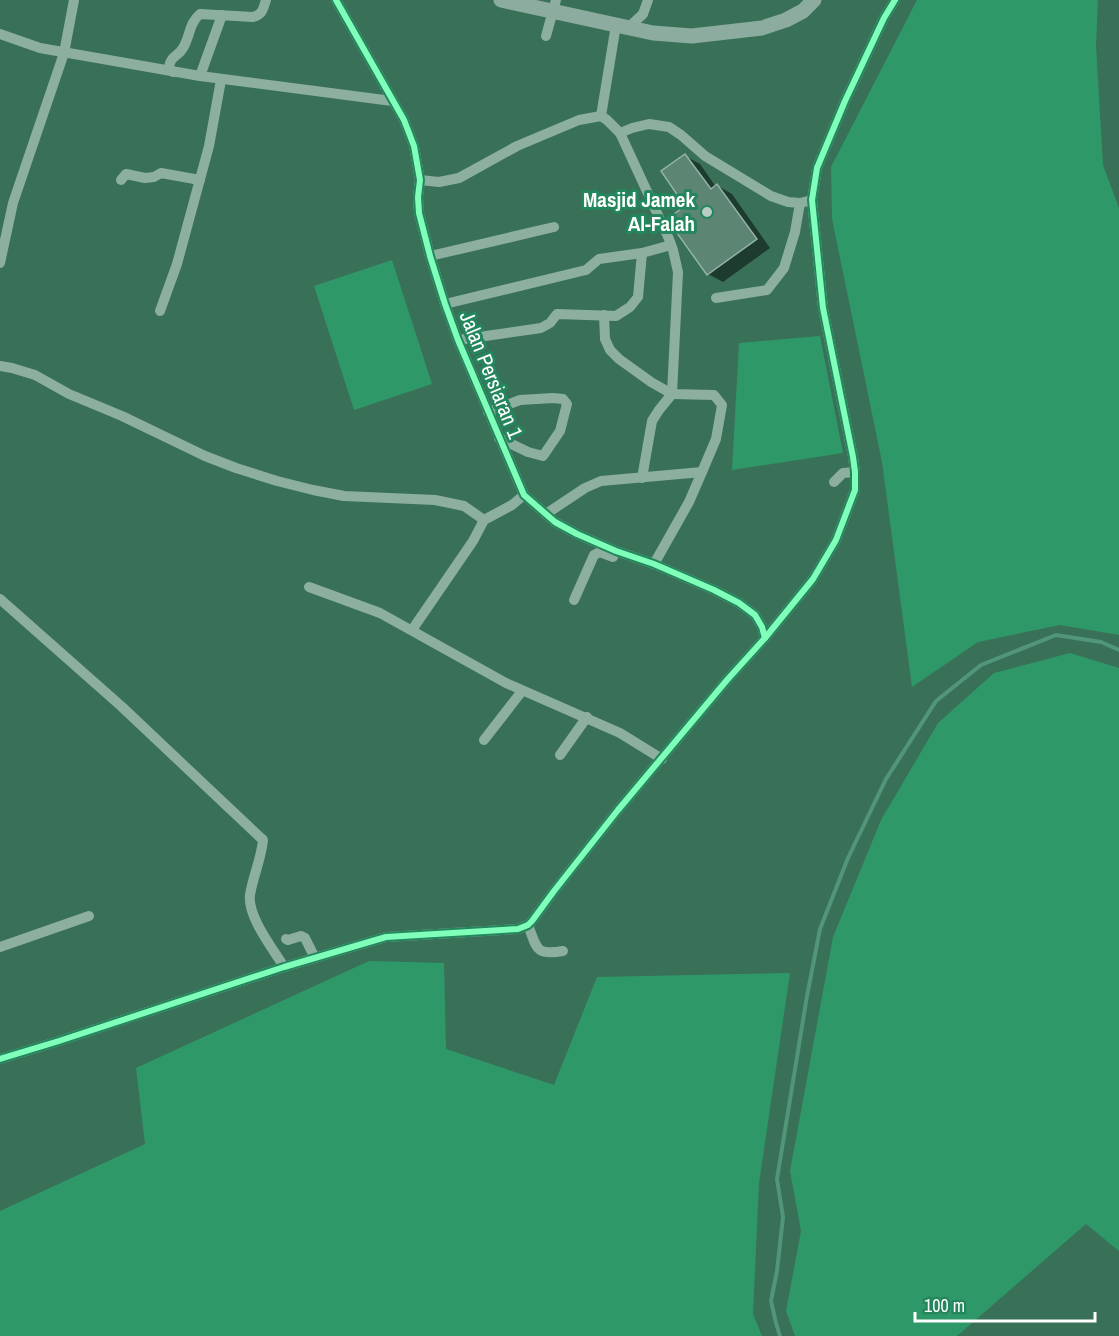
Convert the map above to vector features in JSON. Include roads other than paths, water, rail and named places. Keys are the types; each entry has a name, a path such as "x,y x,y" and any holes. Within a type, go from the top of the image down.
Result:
{"main road":[{"path":"501,0 554,6 653,33 692,36 762,28 786,20 803,11 814,0"}],"street":[{"path":"0,263 13,202 64,53 74,0"},
{"path":"173,72 169,66 170,59 183,50 194,18 200,14 253,17 263,11 266,0"},
{"name":"Jalan Persiaran 1","path":"336,0 404,120 414,146 420,180 419,213 445,304 524,495 555,522 614,554 654,564 739,603 755,615 765,638"},
{"path":"601,116 622,26 643,14 648,0"},
{"path":"0,1059 284,967 386,937 519,929 528,925 618,810 813,579 836,540 855,490 855,472 823,308 812,200 817,168 845,101 884,18 895,0"},
{"path":"546,36 554,6"},
{"path":"200,76 222,15"},
{"path":"0,34 40,48 173,72 392,101"},
{"path":"160,311 177,264 209,146 221,80"},
{"path":"420,180 439,182 459,177 517,146 579,120 601,116 620,133 671,244 678,272 672,394 652,421 642,478"},
{"path":"620,133 649,124 669,127 705,156 771,196 788,202 800,203 812,200"},
{"path":"121,180 126,174 145,178 161,173 200,180"},
{"path":"716,298 767,290 784,268 795,232 800,203"},
{"path":"430,256 554,227"},
{"path":"445,304 586,270 599,259 642,253 671,244"},
{"path":"458,340 541,328 550,323 557,314 616,316 630,307 638,297 642,253"},
{"path":"604,315 605,339 610,350 619,359 672,394 714,395 722,405 716,439 702,472 689,502 654,564"},
{"path":"0,366 35,375 69,394 131,420 206,456 246,471 313,490 344,496 435,501 464,506 484,520"},
{"path":"488,412 520,400 553,398 563,399 567,404 560,431 543,456 528,452 499,438"},
{"path":"546,514 585,488 601,481 702,472"},
{"path":"834,482 843,473 855,472"},
{"path":"412,630 473,541 484,520 512,505 524,495"},
{"path":"574,600 594,555 600,552 614,554"},
{"path":"309,587 380,613 506,683 620,733 662,759"},
{"path":"0,599 121,706 263,840 262,854 250,897 254,917 284,967"},
{"path":"484,740 522,691"},
{"path":"560,754 587,717"},
{"path":"0,947 89,916"},
{"path":"528,925 538,950 543,953 563,951"},
{"path":"286,939 301,936 305,938 315,958"}],"waterway":[{"path":"780,1336 771,1301 783,1217 777,1179 807,996 820,929 848,858 886,779 936,701 981,665 1056,635 1101,642 1119,650"}],"place":[{"name":"Masjid Jamek Al-Falah","path":"707,212"}]}
